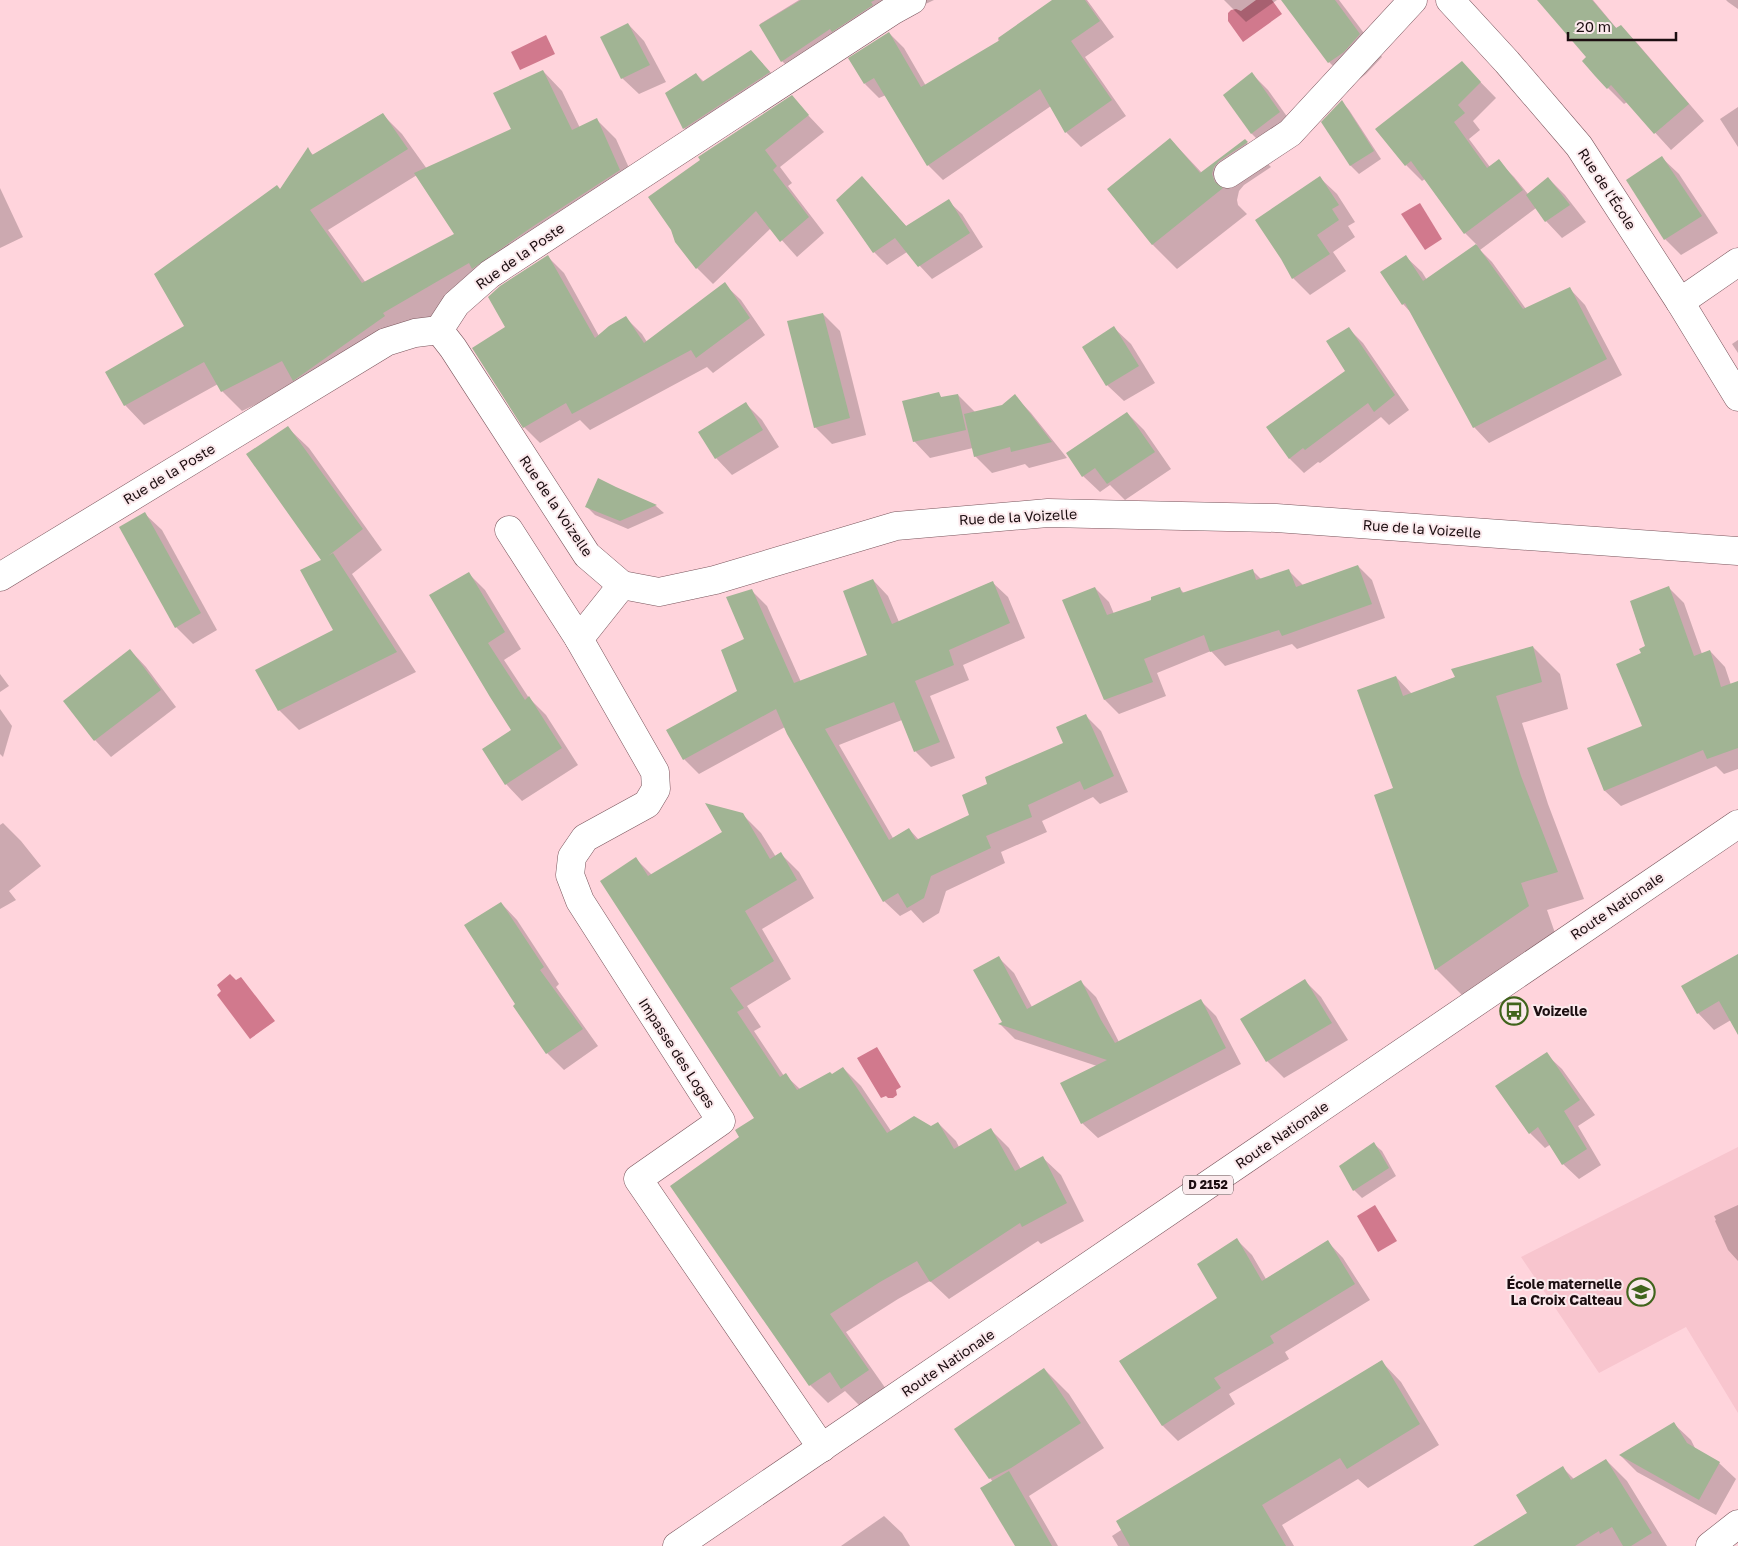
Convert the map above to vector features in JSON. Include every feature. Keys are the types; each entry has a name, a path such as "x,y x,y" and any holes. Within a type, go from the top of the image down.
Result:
{"street":[{"name":"Rue de la Poste","path":"0,577 386,342 415,333 438,330 456,304 490,274 892,11 912,0"},
{"path":"1228,174 1290,133 1413,0"},
{"name":"Rue de l'École","path":"1450,0 1507,62 1579,146 1680,302 1738,397"},
{"path":"1680,302 1738,262"},
{"name":"Rue de la Voizelle","path":"438,330 453,348 586,555 622,585 659,592 714,580 896,526 1048,513 1276,518 1738,551"},
{"name":"Impasse des Loges","path":"509,530 580,639 655,772 656,789 648,804 585,838 572,857 570,875 580,901 721,1121 638,1179 822,1448"},
{"path":"580,639 622,585"},
{"name":"Route Nationale","path":"677,1546 1738,824"},
{"path":"1710,1546 1738,1524"}],"shaded area":[{"path":"1256,0 1272,0 1282,14 1243,42 1228,21 1228,13 1236,9 1241,11"},
{"path":"546,35 555,54 520,70 511,52"},
{"path":"1420,203 1442,239 1425,250 1401,214"},
{"path":"230,974 236,980 241,977 275,1021 250,1039 217,995 221,991 217,985"},
{"path":"877,1047 901,1087 896,1090 897,1095 893,1098 886,1096 881,1098 857,1058"},
{"name":"École maternelle La Croix Calteau","path":"1738,1147 1738,1413 1686,1327 1599,1373 1521,1257"},
{"path":"1375,1205 1397,1241 1378,1252 1357,1216"}],"building":[{"path":"801,0 875,0 871,2 873,5 832,32 830,29 781,62 759,25"},
{"path":"1052,0 1085,0 1100,21 1071,41 1112,100 1065,133 1040,89 927,166 874,78 864,84 848,58 889,32 921,87 1000,40 998,38"},
{"path":"1281,0 1335,0 1360,34 1344,52 1328,63"},
{"path":"1537,0 1592,0 1616,28 1621,25 1689,104 1654,134 1611,85 1607,89 1595,76 1582,61 1586,57"},
{"path":"628,23 650,65 621,79 600,37"},
{"path":"751,50 770,72 683,129 665,93 696,73 702,82"},
{"path":"1462,61 1481,82 1458,105 1465,113 1454,122 1487,168 1499,159 1523,190 1464,234 1411,161 1405,166 1375,129"},
{"path":"543,70 572,130 597,118 620,170 532,227 472,269 469,263 383,313 385,316 293,381 282,361 221,392 204,362 124,406 105,372 184,326 154,274 277,185 280,189 308,147 312,155 383,113 408,149 310,210 362,283 454,234 414,173 511,129 493,93"},
{"path":"1252,72 1280,112 1251,134 1223,95"},
{"path":"792,95 809,115 765,150 777,166 773,170 809,217 780,242 756,211 696,269 675,242 671,230 648,197 700,160 698,157"},
{"path":"1342,100 1374,151 1350,166 1321,122"},
{"path":"1170,138 1200,173 1245,139 1248,142 1219,161 1214,167 1212,174 1215,182 1223,188 1152,245 1107,189"},
{"path":"1662,156 1702,216 1664,240 1626,180"},
{"path":"862,176 906,226 949,199 970,233 918,267 895,238 873,253 836,200"},
{"path":"1320,176 1339,205 1332,209 1339,220 1317,235 1330,254 1292,279 1255,220"},
{"path":"1548,177 1570,205 1545,222 1526,195"},
{"path":"1476,244 1523,309 1570,287 1607,359 1473,428 1405,303 1402,305 1380,272 1406,255 1423,281"},
{"path":"548,255 595,338 609,326 626,316 644,343 725,282 750,318 696,358 691,350 572,414 566,403 523,428 472,348 505,327 488,297 500,286"},
{"path":"823,313 850,418 814,428 787,321"},
{"path":"1114,326 1139,366 1106,386 1082,347"},
{"path":"1349,327 1395,395 1374,412 1368,403 1305,450 1303,448 1289,459 1266,427 1345,371 1326,341"},
{"path":"939,392 941,397 958,394 966,430 913,442 902,401"},
{"path":"1015,394 1052,442 1011,452 1010,447 974,457 964,414 1002,405"},
{"path":"746,402 763,430 715,459 698,432"},
{"path":"1127,412 1155,452 1107,484 1095,468 1082,477 1066,453"},
{"path":"288,426 363,529 328,556 333,553 397,652 278,711 255,670 333,630 300,570 321,560 246,454"},
{"path":"598,478 657,505 620,521 585,507"},
{"path":"145,512 201,613 175,628 119,527"},
{"path":"1358,565 1372,604 1282,636 1279,630 1210,652 1204,635 1144,659 1153,682 1104,700 1062,600 1095,587 1107,615 1151,600 1151,597 1180,587 1182,593 1253,569 1256,580 1289,569 1296,587"},
{"path":"469,572 505,632 488,643 525,700 529,696 562,748 505,785 482,749 511,730 429,595"},
{"path":"873,579 892,624 993,581 1010,623 949,650 954,665 915,681 940,742 914,752 894,702 825,729 889,840 909,828 916,840 969,815 962,795 987,784 985,777 1063,743 1056,727 1086,714 1114,776 1084,790 1080,781 1028,805 1032,817 986,836 991,848 931,876 924,898 907,908 898,893 883,902 787,734 776,709 683,760 666,730 737,691 721,650 744,639 726,597 752,589 794,683 867,655 843,591"},
{"path":"1669,586 1694,656 1710,650 1721,687 1738,681 1738,748 1707,759 1703,750 1604,791 1587,748 1642,726 1616,664 1641,653 1639,649 1645,646 1630,601"},
{"path":"1533,646 1542,682 1496,696 1521,776 1558,872 1521,883 1529,906 1435,970 1374,795 1393,788 1357,690 1396,676 1403,696 1455,677 1451,669"},
{"path":"130,649 161,690 94,741 63,701"},
{"path":"705,803 743,813 770,859 781,852 797,880 745,911 774,961 730,988 744,1008 737,1012 780,1077 786,1073 797,1090 843,1067 887,1133 914,1116 931,1126 938,1122 954,1149 991,1128 1015,1171 1043,1156 1067,1203 1022,1227 1020,1223 930,1282 917,1261 830,1314 869,1370 841,1389 830,1372 809,1386 670,1186 739,1137 735,1130 754,1118 600,881 636,857 648,876 722,832"},
{"path":"501,902 544,967 540,970 583,1029 546,1054 513,1006 515,1004 464,925"},
{"path":"1738,954 1738,1035 1719,1001 1697,1014 1681,986"},
{"path":"999,956 1027,1009 1081,980 1115,1043 1201,999 1226,1048 1081,1124 1060,1083 1107,1060 998,1024 1002,1022 973,970"},
{"path":"1305,979 1332,1023 1266,1062 1240,1019"},
{"path":"1547,1052 1580,1100 1564,1111 1587,1149 1562,1165 1538,1127 1529,1134 1495,1086"},
{"path":"1374,1142 1389,1168 1353,1191 1339,1166"},
{"path":"1237,1238 1262,1281 1328,1240 1355,1284 1270,1336 1274,1343 1214,1378 1221,1388 1162,1426 1119,1361 1217,1298 1197,1264"},
{"path":"1382,1360 1420,1424 1347,1469 1340,1458 1262,1505 1286,1546 1130,1546 1116,1521"},
{"path":"1044,1368 1081,1423 1011,1468 989,1479 954,1429"},
{"path":"1674,1422 1687,1443 1720,1462 1699,1500 1619,1455"},
{"path":"1606,1459 1652,1533 1631,1546 1623,1546 1612,1527 1600,1534 1599,1531 1575,1546 1473,1546 1527,1513 1516,1495 1563,1466 1571,1480"},
{"path":"1009,1471 1052,1546 1015,1546 980,1488"}],"place":[{"name":"Voizelle","path":"1514,1011"},
{"name":"École maternelle La Croix Calteau","path":"1641,1292"}]}
